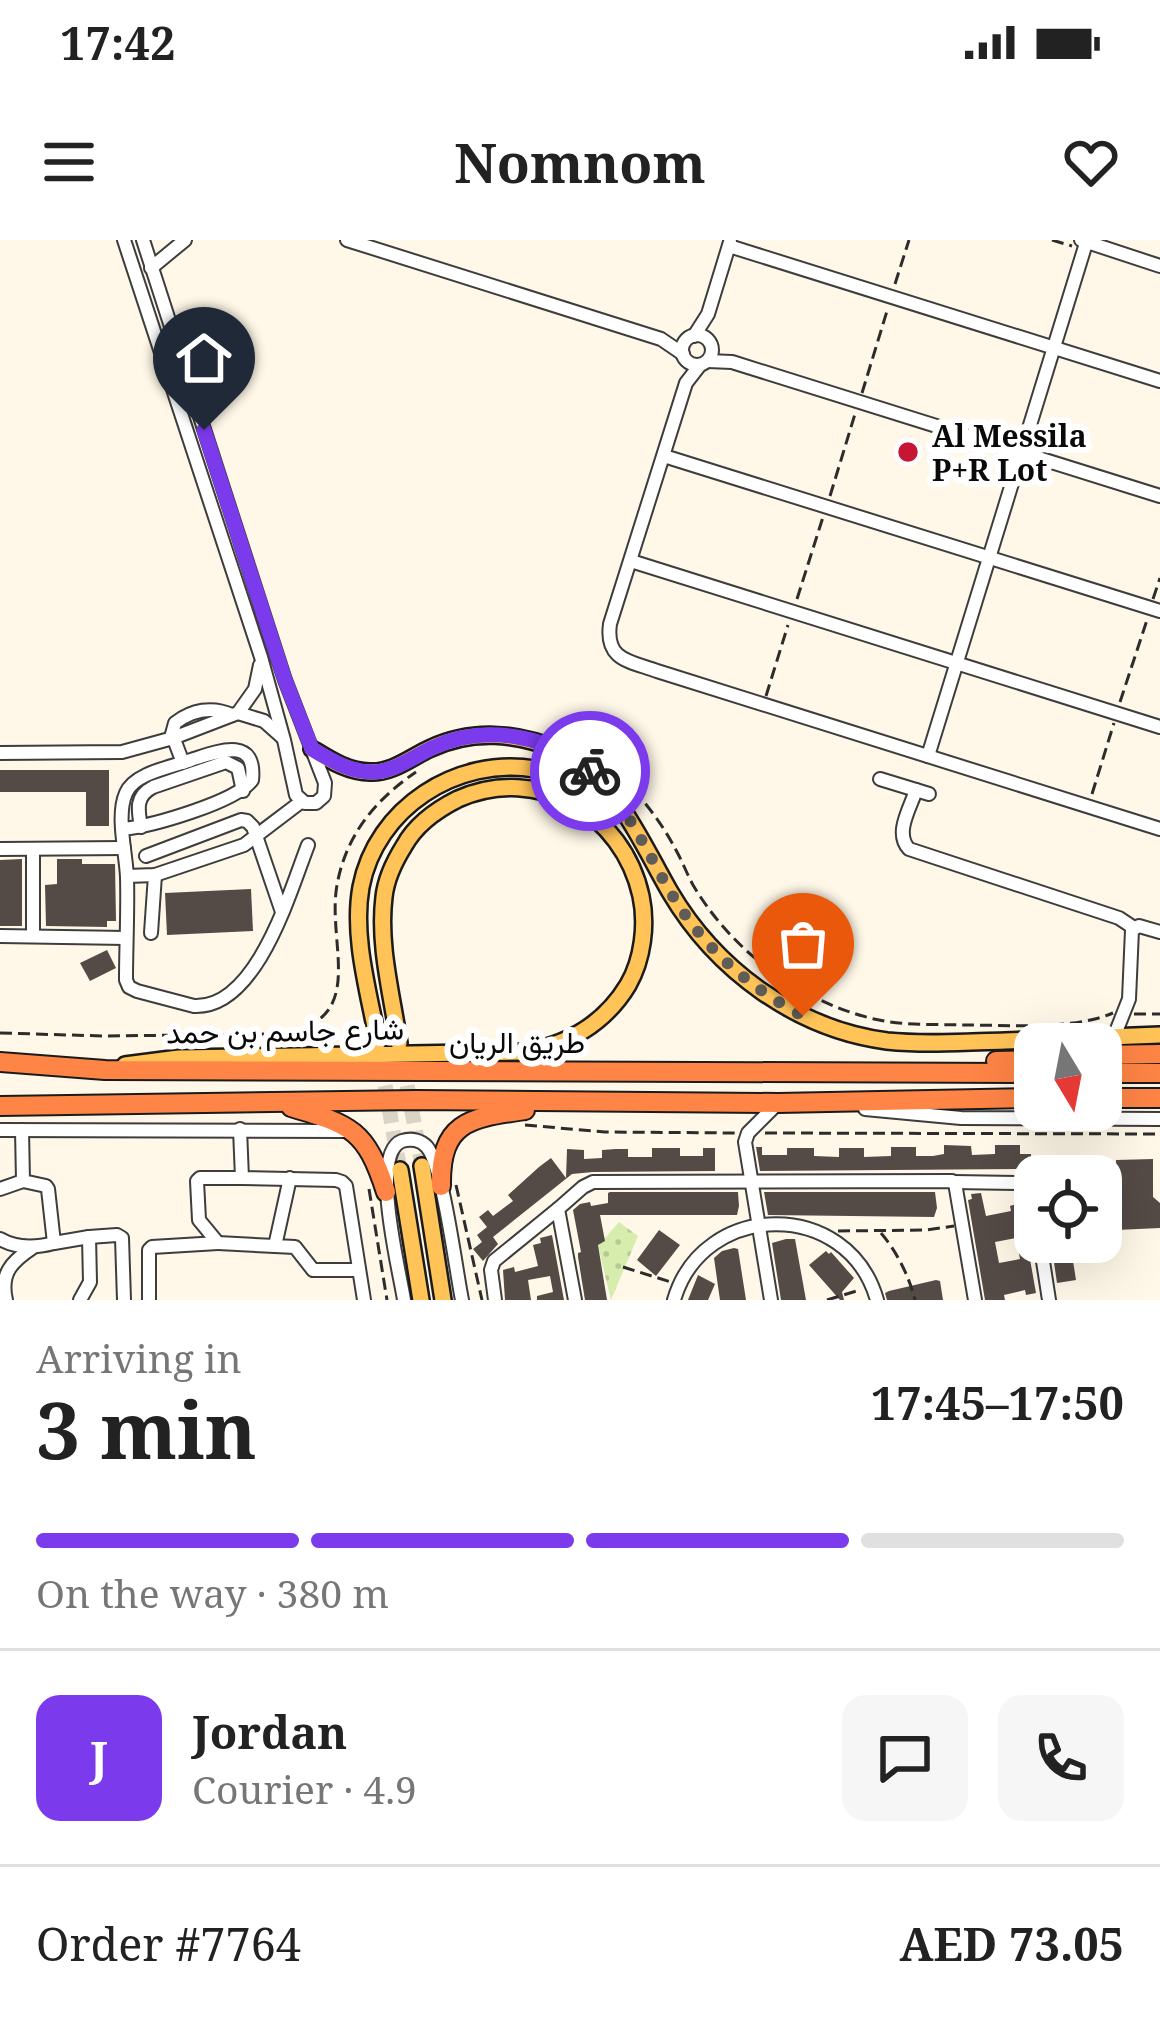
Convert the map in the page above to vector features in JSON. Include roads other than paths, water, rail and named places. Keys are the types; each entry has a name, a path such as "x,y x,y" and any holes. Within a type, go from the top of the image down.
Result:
{"highway":[{"path":"1122,1055 1160,1054"},
{"path":"897,1072 921,1065 1014,1057"},
{"path":"1122,1061 1160,1073"},
{"name":"طريق الريان","path":"0,1062 105,1070 1014,1072"},
{"path":"1122,1098 1160,1097"},
{"name":"طريق الريان","path":"0,1106 1014,1098"},
{"path":"275,1102 353,1131 375,1158 377,1190"},
{"path":"442,1186 447,1142 467,1121 583,1102"}],"main road":[{"path":"312,749 349,769 375,772 459,738 507,735 544,745 574,758 602,783 691,923 726,963 790,1009 854,1035 880,1040 1014,1047"},
{"name":"شارع جاسم بن حمد","path":"378,1042 359,905 374,851 398,814 452,778 509,767 555,774 619,806"},
{"name":"شارع جاسم بن حمد","path":"105,1070 179,1058 524,1052 580,1033 606,1013 632,978 644,922 640,892 624,849 591,813 550,793 504,788 457,800 418,826 393,866 384,896 386,959 399,1043"},
{"path":"748,982 756,995 802,1024 850,1043 899,1051 1014,1055"},
{"path":"1122,1049 1160,1035"},
{"path":"422,1166 443,1300"},
{"path":"400,1170 421,1300"}],"street":[{"path":"124,240 260,657 302,802"},
{"path":"127,876 155,875 244,845 302,802 319,801 326,790 285,680 143,240"},
{"path":"151,268 184,240"},
{"path":"347,240 1160,496"},
{"path":"928,756 1084,241 1160,266"},
{"path":"1160,381 730,243 608,631 614,651 628,661 1160,829"},
{"path":"664,456 1155,610"},
{"path":"631,561 1160,727"},
{"path":"0,753 122,752 173,738 235,714 255,689 260,657"},
{"path":"235,714 264,721 284,740"},
{"path":"173,738 183,763"},
{"path":"123,830 243,791 252,780 252,766 237,750 219,751 142,778 130,786 124,800 123,830 127,876 126,980 129,987 158,998 204,1006 248,976 262,957 308,845"},
{"path":"141,827 141,796 170,781 226,762 238,768 243,791"},
{"path":"880,779 922,792 902,835 909,849 1119,918 1134,928 1160,932"},
{"path":"146,856 241,820 251,824 281,912"},
{"path":"0,850 124,848"},
{"path":"33,849 33,936"},
{"path":"151,933 155,875"},
{"path":"1121,1023 1131,984 1134,928"},
{"path":"0,936 126,938"},
{"path":"771,1300 745,1151 748,1133 788,1103"},
{"name":"طريق الريان","path":"788,1103 961,1118 1160,1119"},
{"path":"240,1129 242,1178"},
{"path":"0,1130 353,1131"},
{"path":"22,1130 22,1181"},
{"path":"404,1300 377,1190 390,1152 397,1143 410,1139 422,1142 430,1151 442,1186 462,1300"},
{"path":"218,1243 199,1220 200,1178 342,1182 364,1300"},
{"path":"275,1246 290,1178"},
{"path":"0,1189 22,1181 49,1189 54,1243"},
{"path":"495,1300 494,1262 593,1182 1014,1184"},
{"path":"954,1182 975,1300"},
{"path":"558,1209 575,1300"},
{"path":"674,1300 685,1270 705,1248 731,1234 797,1225 834,1240 853,1257 876,1294"},
{"path":"6,1300 5,1271 32,1248 117,1235 122,1238 124,1300"},
{"path":"80,1300 90,1282 88,1237"},
{"path":"0,1239 32,1248"},
{"path":"149,1300 148,1250 157,1245 295,1247 313,1270 358,1270"},
{"path":"1043,1263 1049,1300"}],"tunnel":[{"path":"381,1063 400,1170"},
{"path":"403,1063 422,1166"}],"place":[{"name":"Al Messila P+R Lot","path":"908,452"}]}
